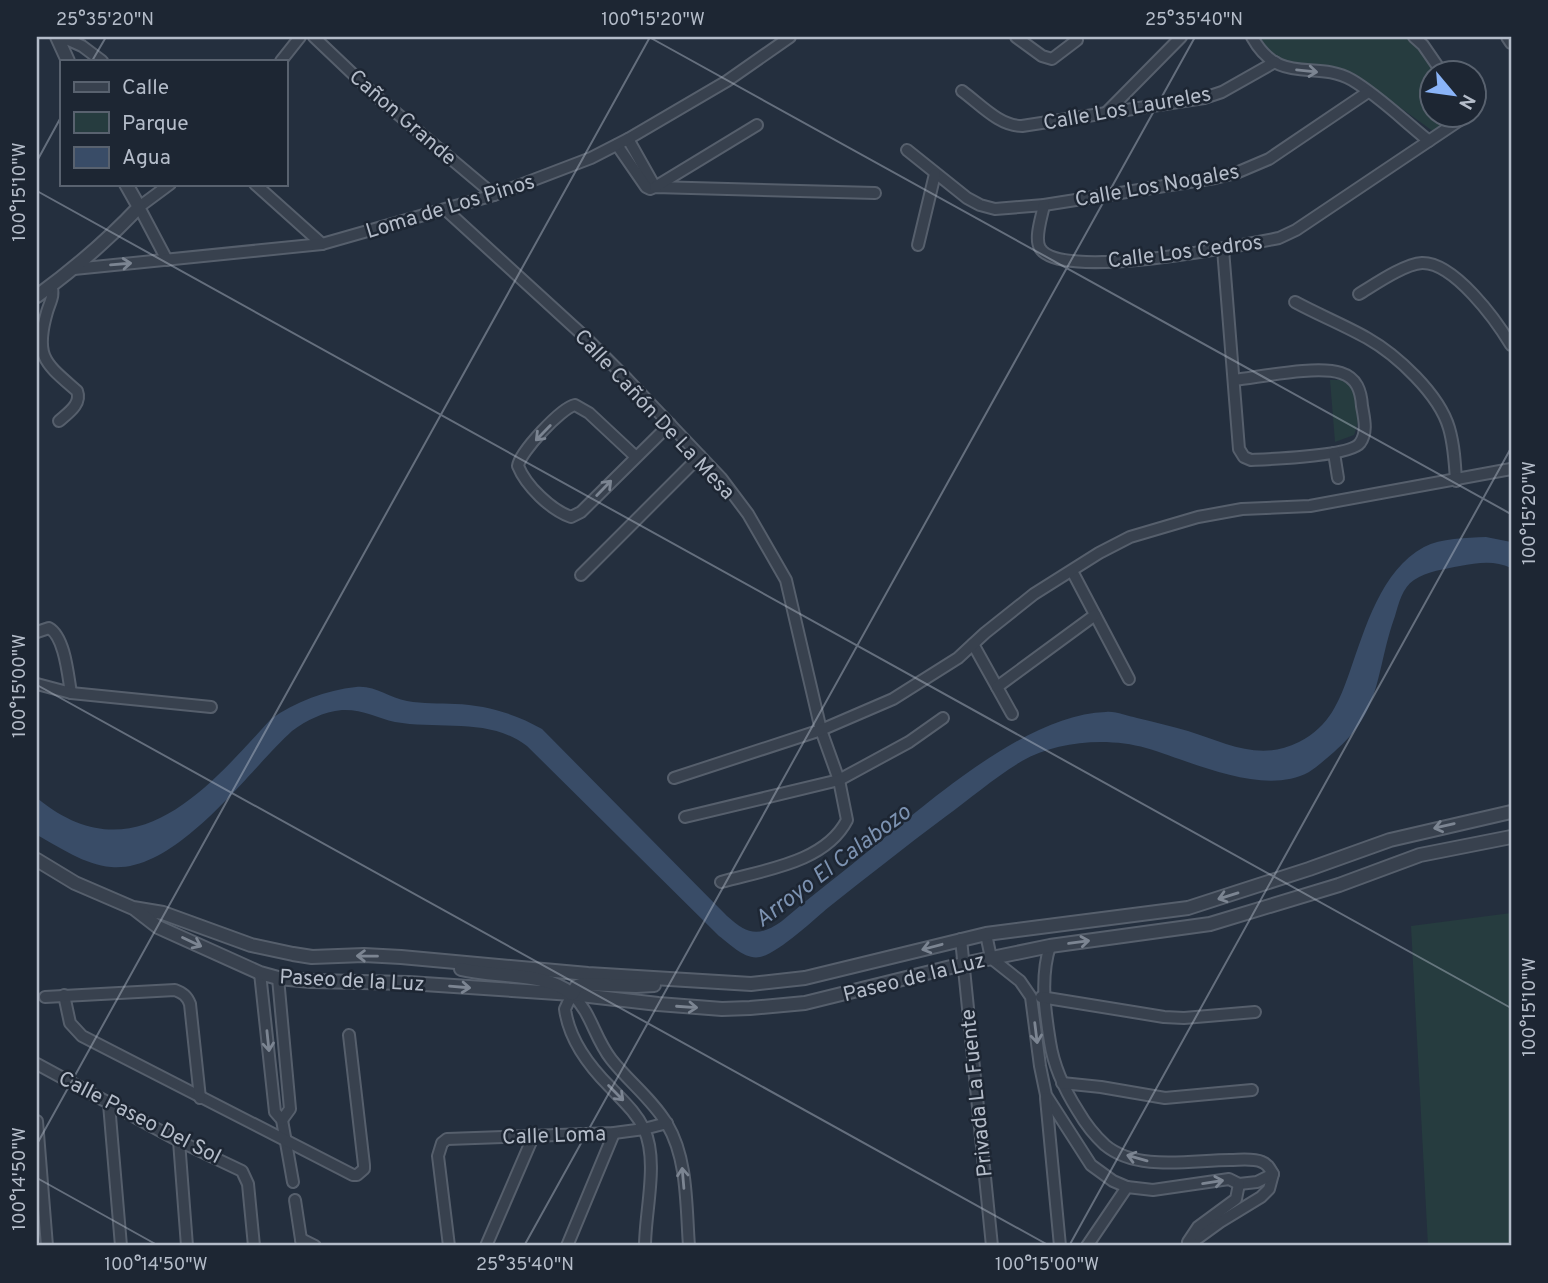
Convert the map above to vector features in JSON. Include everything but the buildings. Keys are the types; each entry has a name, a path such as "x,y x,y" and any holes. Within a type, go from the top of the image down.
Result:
{"street":[{"path":"60,37 68,60"},
{"path":"60,37 82,46 101,60"},
{"path":"282,60 300,37"},
{"name":"Cañon Grande","path":"314,37 375,95 494,195"},
{"name":"Loma de Los Pinos","path":"74,269 322,244 494,195 591,158 617,145 727,81 790,37"},
{"path":"1016,37 1042,56 1052,59 1077,40"},
{"path":"1106,113 1181,37"},
{"path":"1252,37 1265,55 1275,62 1299,71 1342,75 1368,92 1429,141"},
{"path":"1414,37 1433,60"},
{"path":"1507,37 1511,42"},
{"name":"Calle Los Laureles","path":"962,91 999,120 1014,126 1204,98 1222,92 1275,62"},
{"name":"Calle Los Nogales","path":"907,150 935,174 980,205 995,209 1044,205 1236,173 1269,159 1368,92"},
{"path":"617,145 650,189 757,125"},
{"name":"Calle Los Cedros","path":"1044,205 1038,243 1041,250 1054,258 1104,263 1223,249 1279,239 1445,130"},
{"path":"628,139 655,187"},
{"path":"918,245 935,174"},
{"path":"127,186 167,260"},
{"path":"37,296 74,269 139,207 167,186"},
{"path":"257,186 322,244"},
{"path":"655,187 875,193"},
{"name":"Calle Cañón De La Mesa","path":"446,210 586,338 701,456 748,514 786,580 821,730 839,780 847,820 838,834 804,858 721,882"},
{"path":"1223,249 1239,449 1244,457 1260,460 1334,453 1358,446 1365,430 1360,391 1349,377 1326,370 1234,380"},
{"path":"1359,294 1414,265 1423,263 1444,271 1464,286 1511,345"},
{"path":"51,285 54,292 41,347 43,357 50,368 77,391 79,397 78,403 59,421"},
{"path":"1295,302 1369,339 1400,363 1428,390 1442,409 1449,426 1454,448 1456,481"},
{"path":"635,456 589,413 575,405 563,411 523,454 518,466 525,479 555,510 571,517 581,512 670,424"},
{"path":"1334,453 1338,478"},
{"path":"581,575 701,456"},
{"path":"674,778 821,730 893,699 958,658 1034,594 1130,537 1198,517 1242,509 1310,506 1511,469"},
{"path":"1072,571 1129,679"},
{"path":"997,687 1095,615"},
{"path":"37,632 49,628 56,632 65,656 71,693"},
{"path":"973,644 1012,714"},
{"path":"37,684 71,693 211,707"},
{"path":"685,817 839,780 909,743 943,718"},
{"name":"Paseo de la Luz","path":"133,908 163,913 251,945 312,957 364,955 751,984 805,978 986,934 1188,908 1390,840 1511,812"},
{"name":"Paseo de la Luz","path":"133,908 158,927 260,973 278,978 409,983 572,994 722,1009 805,1003 1049,946 1210,924 1339,885 1420,855 1511,837"},
{"path":"37,860 75,883 133,908"},
{"path":"1102,919 1104,938"},
{"path":"986,934 991,958 1020,981 1031,997 1046,1095 1060,1246"},
{"name":"Privada La Fuente","path":"961,939 992,1246"},
{"path":"1049,946 1044,970 1051,1050 1062,1083 1081,1115 1106,1146 1132,1158 1165,1164 1251,1160 1262,1162 1273,1174 1269,1189 1261,1197 1186,1246"},
{"path":"438,961 481,973 549,982 563,987 587,1010 610,1058 667,1123 675,1140 682,1163 689,1246"},
{"path":"832,971 838,996"},
{"path":"260,973 275,1112 282,1120 293,1182"},
{"path":"278,978 290,1109 282,1120"},
{"path":"645,1246 650,1161 644,1129 632,1111 592,1068 578,1047 565,1009 580,984 636,986 670,980"},
{"path":"46,996 174,990 187,997 200,1098"},
{"path":"64,996 70,1023 77,1032 200,1098 357,1175 364,1169 349,1035"},
{"path":"1031,997 1164,1017 1255,1012"},
{"path":"264,1005 280,1006"},
{"path":"569,1025 592,1023"},
{"path":"592,1068 610,1058"},
{"name":"Calle Paseo Del Sol","path":"37,1063 179,1141 242,1171 248,1184 254,1246"},
{"path":"1062,1083 1165,1098 1252,1090"},
{"path":"1046,1095 1091,1166 1112,1181 1127,1187 1153,1190 1229,1179 1239,1184 1256,1182 1273,1174"},
{"path":"109,1104 121,1246"},
{"path":"37,1121 47,1246"},
{"name":"Calle Loma","path":"449,1246 438,1156 442,1143 454,1137 614,1133 667,1123"},
{"path":"567,1246 614,1133"},
{"path":"486,1246 533,1137"},
{"path":"179,1141 187,1246"},
{"path":"1091,1166 1106,1146"},
{"path":"1165,1164 1167,1188"},
{"path":"1186,1246 1198,1227 1236,1199 1239,1184"},
{"path":"1087,1246 1127,1187"},
{"path":"295,1200 302,1243 316,1246"}],"green space":[{"path":"1257,37 1408,37 1429,60 1418,60 1418,120 1351,72 1292,64 1270,53"},
{"path":"1330,380 1345,380 1356,390 1358,408 1354,435 1335,442"},
{"path":"1511,913 1511,1246 1428,1246 1411,926"}],"water":[{"path":"1486,537 1511,542 1511,568 1480,563 1430,572 1410,583 1400,601 1370,705 1350,736 1309,772 1291,779 1270,781 1227,774 1131,745 1099,742 1050,749 1022,761 1002,774 786,943 760,957 744,954 719,936 527,746 497,731 480,728 395,722 349,710 335,711 309,720 292,731 209,817 161,854 136,865 101,866 73,855 37,835 37,798 72,820 105,829 137,827 166,815 194,796 221,772 271,719 280,713 322,694 363,687 407,701 489,708 542,729 727,916 747,930 759,932 782,921 951,784 1013,743 1045,727 1076,716 1110,712 1121,714 1257,750 1285,748 1299,742 1318,729 1332,712 1342,693 1376,602 1396,570 1409,557 1431,544"}],"water label":[{"name":"Arroyo El Calabozo","path":"832,865"}]}
